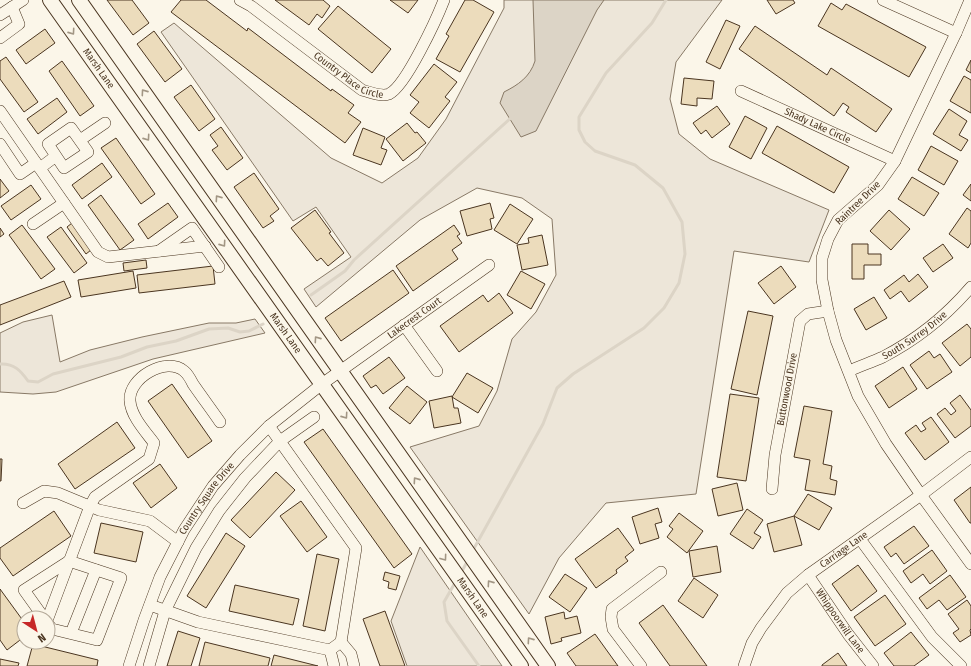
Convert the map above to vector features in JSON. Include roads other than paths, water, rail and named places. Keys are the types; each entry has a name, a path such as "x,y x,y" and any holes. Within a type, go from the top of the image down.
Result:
{"main road":[{"name":"Marsh Lane","path":"50,0 521,666"},
{"path":"79,0 548,666"}],"street":[{"path":"0,38 19,24 4,11 23,0"},
{"name":"Country Place Circle","path":"240,0 251,6 362,90 371,93 388,94 394,90 405,77 424,43 444,0"},
{"path":"883,0 956,33"},
{"name":"Raintree Drive","path":"970,0 956,33 895,161 878,185 838,220 828,239 822,258 822,280 828,311 836,340 865,410 921,495 971,564"},
{"name":"Shady Lake Circle","path":"740,91 895,161"},
{"path":"0,111 98,252 108,258 205,246"},
{"path":"80,140 105,123"},
{"path":"71,128 88,152 64,168 56,156 48,144 71,128"},
{"path":"0,144 20,174 56,156"},
{"path":"33,224 64,203"},
{"path":"157,252 192,228 219,267"},
{"name":"Lakecrest Court","path":"339,371 489,265"},
{"name":"South Surrey Drive","path":"849,371 883,357 922,333 953,307 971,287"},
{"name":"Buttonwood Drive","path":"772,489 775,455 788,378 800,321 808,314 828,311"},
{"path":"404,325 437,371"},
{"path":"51,610 90,506 95,497 149,460 154,443 131,410 129,399 133,387 144,375 159,367 173,366 184,372 220,422"},
{"name":"Country Square Drive","path":"130,666 160,576 184,530 213,486 240,455 269,426 339,371"},
{"path":"149,666 165,611 196,548 219,511 245,478 280,441 314,417"},
{"path":"150,605 198,622 330,650 341,642 356,548 269,426"},
{"name":"Carriage Lane","path":"744,666 752,643 761,628 787,593 808,575 921,495 971,457"},
{"path":"23,502 44,491 58,493 99,510 150,522 178,542"},
{"path":"860,539 932,637 961,666"},
{"path":"38,610 24,590 69,562 120,578 97,640 56,630"},
{"path":"71,633 96,570"},
{"path":"641,666 613,629 611,616 612,609 661,572"},
{"name":"Whippoorwill Lane","path":"808,575 848,634 873,666"},
{"path":"341,642 351,654 354,666"},
{"path":"330,650 334,666"}],"waterway":[{"path":"472,552 543,424 557,388 573,374 644,328 664,308 679,283 685,254 682,222 663,188 635,165 595,151 585,142 579,130 579,117 606,73 652,23 666,0"},
{"path":"311,295 345,271 354,260 513,116"},
{"path":"0,364 13,366 17,368 28,381 38,382 53,374 121,357 147,347 176,341 209,329 228,328 240,332 249,331 263,324"},
{"path":"461,573 468,560"},
{"path":"456,581 444,602 447,621 479,666"}]}
